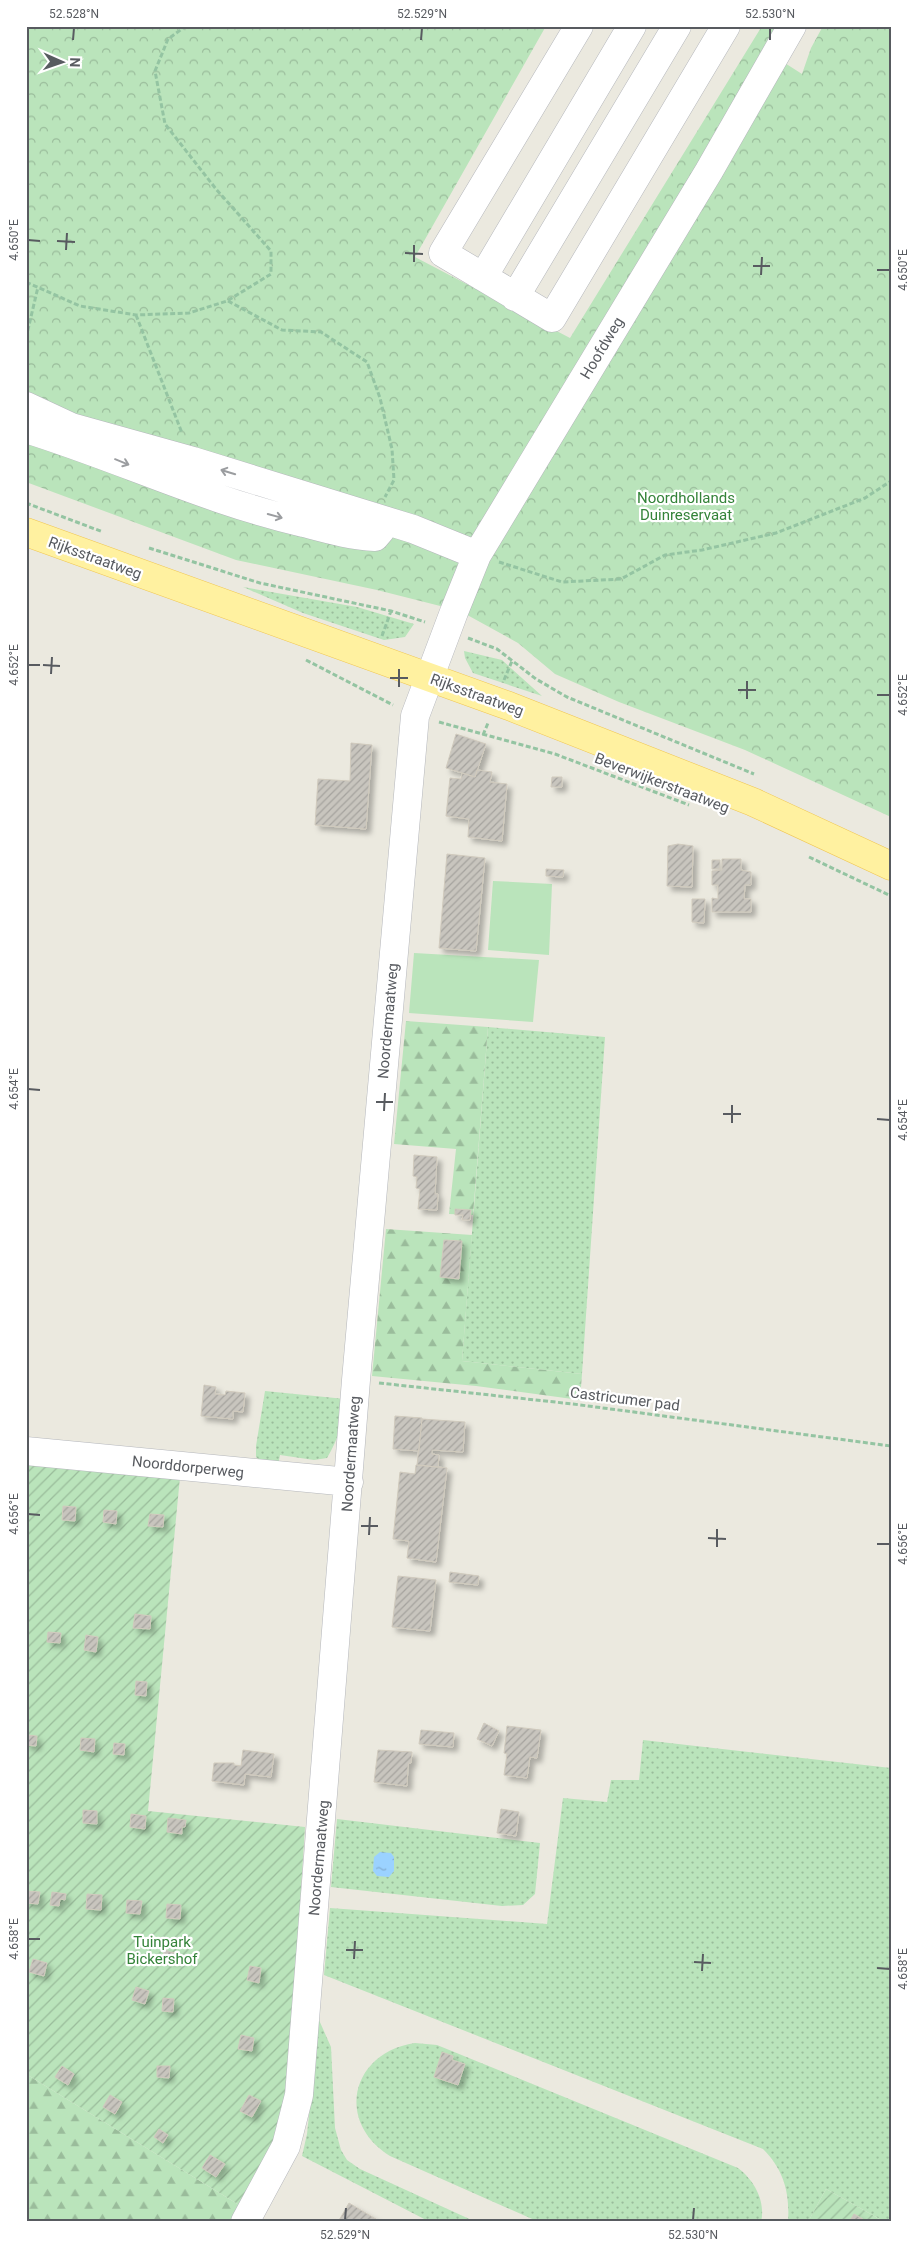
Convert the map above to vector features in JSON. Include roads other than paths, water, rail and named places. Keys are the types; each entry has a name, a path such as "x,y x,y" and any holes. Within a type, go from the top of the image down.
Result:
{"main road":[{"name":"Rijksstraatweg","path":"26,532 509,706 753,802 891,866"}],"street":[{"path":"579,26 443,253 552,318 726,26"},
{"path":"483,277 632,26"},
{"path":"516,296 677,26"},
{"name":"Hoofdweg","path":"429,677 477,555 709,171 792,26"},
{"path":"26,406 71,427 193,461 413,529 477,555"},
{"path":"26,428 86,447 178,484 271,515 359,536 375,537 381,530 374,517"},
{"name":"Noordermaatweg","path":"245,2222 286,2146 300,2095 356,1380 415,716 429,677"},
{"name":"Noorddorperweg","path":"26,1450 349,1482"}],"water":[{"path":"380,1852 391,1853 394,1857 394,1871 389,1877 377,1876 373,1871 374,1857"}],"park label":[{"name":"Noordhollands Duinreservaat","path":"686,506"},
{"name":"Tuinpark Bickershof","path":"162,1950"}]}
